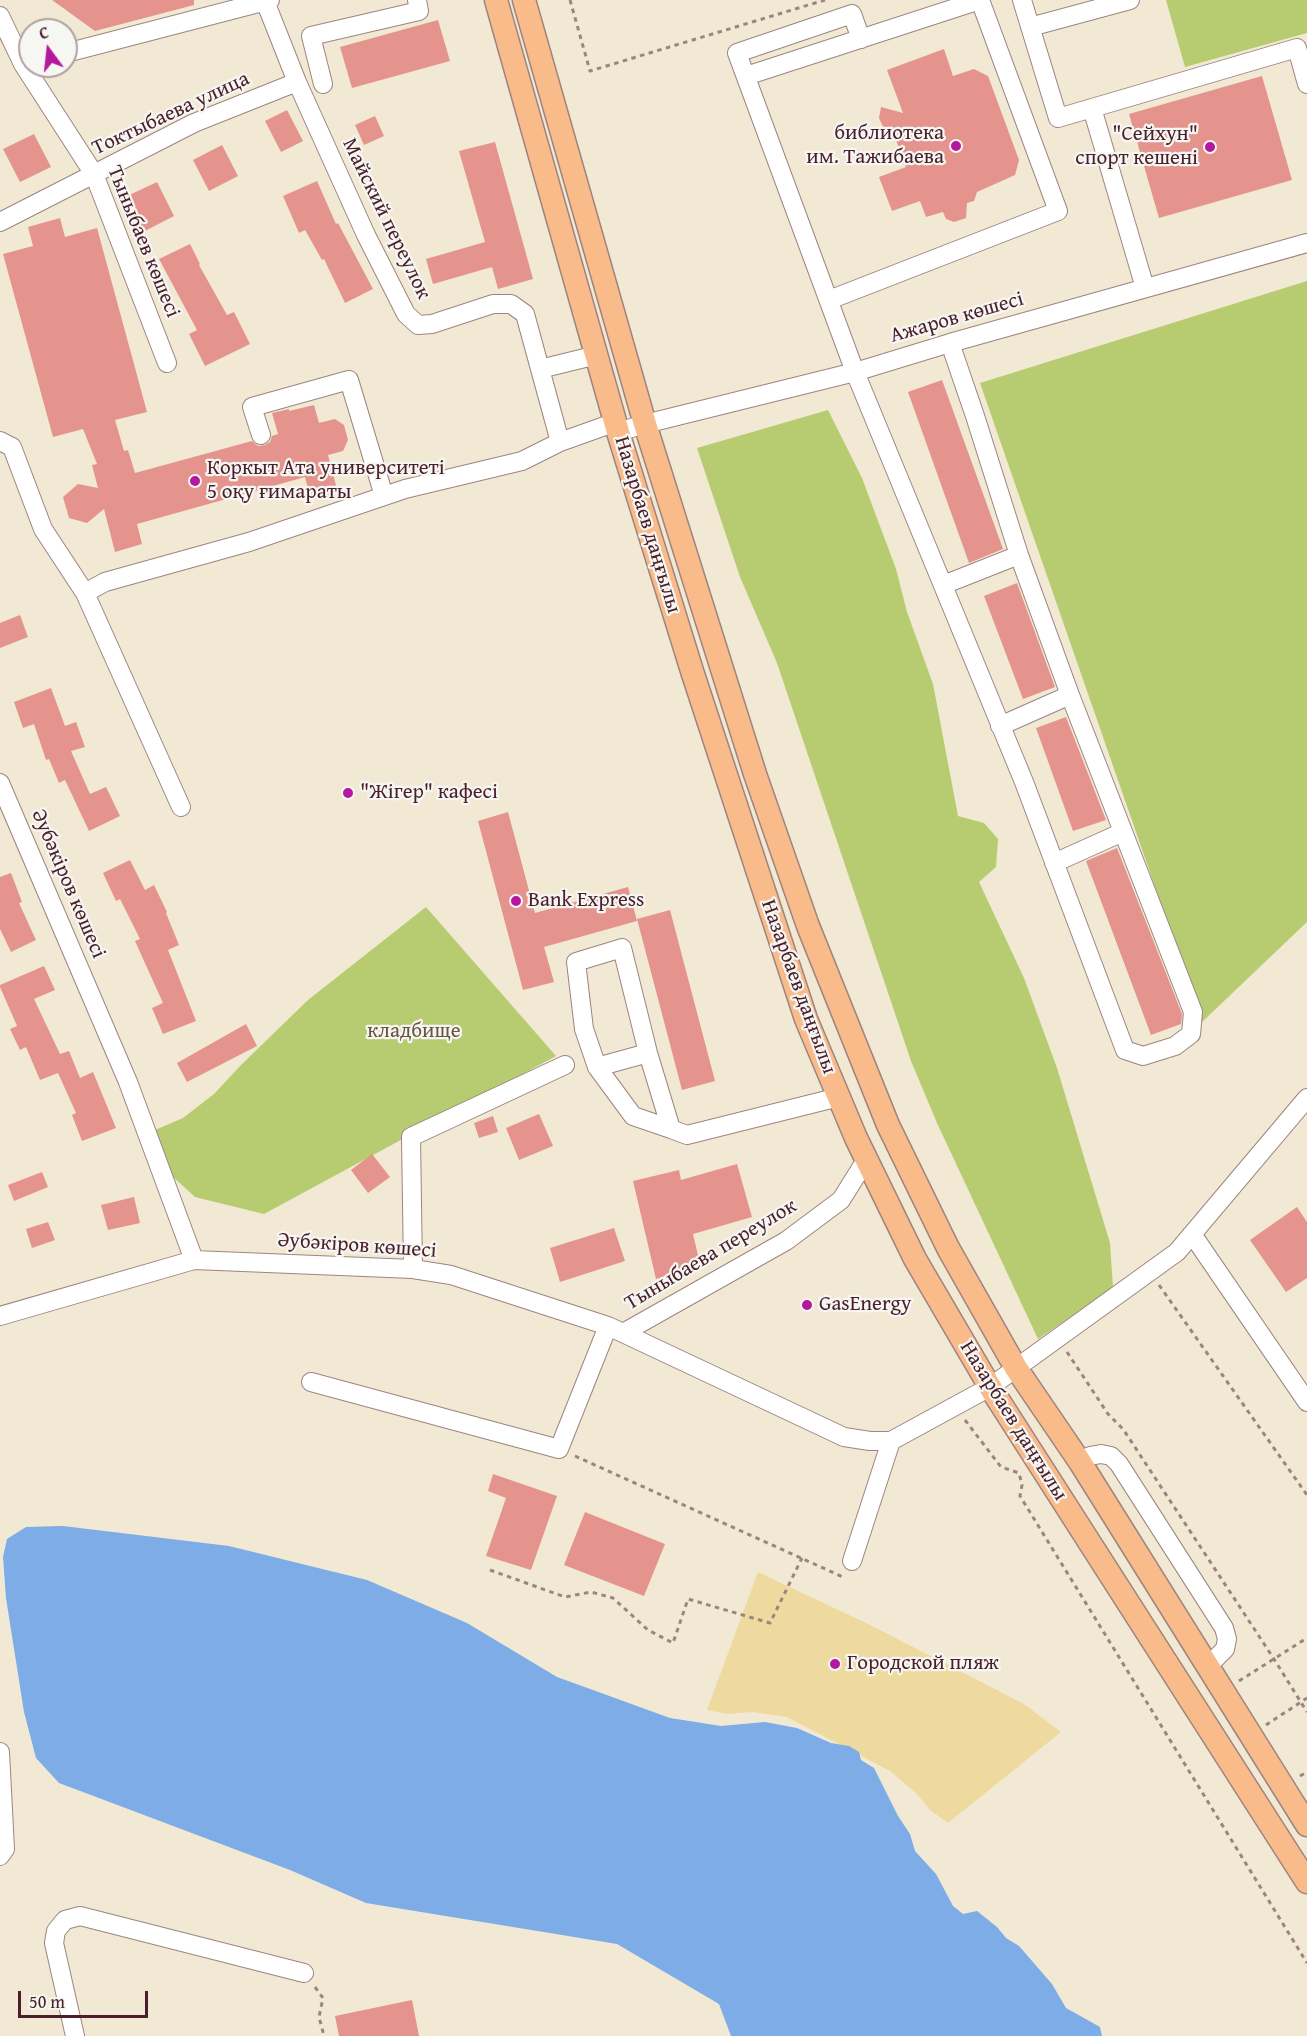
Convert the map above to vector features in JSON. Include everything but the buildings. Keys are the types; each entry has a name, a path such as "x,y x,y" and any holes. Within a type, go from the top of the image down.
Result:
{"main road":[{"name":"Назарбаев даңғылы","path":"496,0 617,427 692,671 806,1019 866,1160 915,1259 990,1387 1307,1881"},
{"name":"Назарбаев даңғылы","path":"524,0 645,424 755,774 808,926 888,1125 948,1248 1016,1368 1080,1462 1307,1825"}],"street":[{"path":"323,84 310,36 419,11 417,0"},
{"path":"746,76 980,0 1058,212 829,300"},
{"path":"1022,0 1058,118 1297,48 1307,84"},
{"path":"1030,27 1130,0"},
{"path":"78,49 229,5 268,1"},
{"name":"Майский переулок","path":"268,1 297,82 366,235 406,314 418,325 432,324 493,304 511,304 525,314 560,442"},
{"path":"861,39 852,14 737,53 855,372 1000,726 1125,1050 1143,1056 1176,1046 1191,1034 1192,1012 1070,695 1019,555 950,343"},
{"name":"Тыныбаев көшесі","path":"0,16 18,49"},
{"name":"Тыныбаев көшесі","path":"35,78 94,174 167,363"},
{"name":"Токтыбаева улица","path":"0,222 194,123 297,82"},
{"path":"1092,108 1145,288"},
{"name":"Ажаров көшесі","path":"85,593 105,582 249,542 405,489 522,461 560,442 617,427 645,424 855,372 950,343 1307,243"},
{"path":"540,369 597,355"},
{"path":"261,435 252,407 349,380 384,496"},
{"path":"0,441 12,447 43,529 85,593 181,807"},
{"path":"943,585 1019,555"},
{"path":"1000,726 1070,695"},
{"name":"Әубәкіров көшесі","path":"0,783 128,1082 194,1260 413,1269 451,1275 616,1329 844,1437 891,1441"},
{"path":"1054,863 1123,832"},
{"path":"671,1129 648,1053 622,948 576,962 584,1029 597,1067 633,1116 687,1135 839,1097"},
{"path":"597,1067 648,1053"},
{"path":"413,1269 411,1137 565,1065"},
{"path":"852,1561 891,1441 990,1387 1177,1252 1307,1098"},
{"name":"Тыныбаева переулок","path":"616,1329 786,1241 841,1200 866,1160"},
{"path":"1192,1234 1307,1402"},
{"path":"0,1316 194,1260"},
{"path":"311,1382 559,1449 616,1329"},
{"path":"1080,1462 1090,1456 1101,1454 1111,1456 1119,1464 1224,1628 1227,1639 1225,1649 1208,1666"},
{"path":"0,1752 5,1849 0,1856"},
{"path":"75,2036 54,1943 56,1931 65,1920 80,1916 304,1973"}],"path":[{"path":"570,0 590,71 825,0"},
{"path":"1150,1272 1307,1495"},
{"path":"1058,1338 1108,1414 1123,1429 1307,1712"},
{"path":"954,1407 1001,1467 1019,1473 1022,1485 1020,1496 1307,1963"},
{"path":"559,1449 844,1578 852,1561"},
{"path":"490,1570 565,1597 591,1592 613,1598 648,1630 673,1643 688,1599 770,1623 802,1558"},
{"path":"1232,1686 1307,1638"},
{"path":"1260,1729 1307,1698"},
{"path":"304,1973 323,1998 320,2017 324,2036"}],"green space":[{"path":"1166,0 1307,0 1307,33 1185,67"},
{"path":"1307,281 1307,922 1202,1022 980,383"},
{"path":"828,410 862,478 896,569 907,612 933,684 958,816 984,823 998,839 996,867 979,882 1024,978 1057,1068 1110,1243 1113,1288 1038,1339 937,1123 911,1061 777,663 740,577 697,448"},
{"name":"кладбище","path":"426,907 556,1056 264,1214 195,1197 171,1175 155,1130 183,1118 214,1094 308,1000"}],"sand":[{"name":"Городской пляж","path":"758,1572 868,1624 1024,1704 1061,1732 948,1823 930,1810 916,1793 890,1771 787,1717 753,1712 727,1714 707,1710"}],"water":[{"path":"63,1526 229,1546 367,1580 467,1623 557,1677 670,1718 721,1726 765,1722 797,1728 831,1743 849,1746 859,1752 861,1760 874,1768 898,1816 910,1834 915,1851 936,1874 953,1906 963,1914 977,1911 997,1927 1006,1938 1019,1946 1052,1984 1066,2008 1100,2027 1102,2036 731,2036 719,2004 617,1944 366,1903 290,1870 59,1783 36,1758 24,1712 6,1598 3,1557 7,1539 26,1527"}],"place":[{"name":"библиотека им. Тажибаева","path":"956,146"},
{"name":"\"Сейхун\" спорт кешені","path":"1210,147"},
{"name":"Коркыт Ата университеті 5 оқу ғимараты","path":"195,481"},
{"name":"\"Жігер\" кафесі","path":"348,793"},
{"name":"Bank Express","path":"516,901"},
{"name":"GasEnergy","path":"807,1305"},
{"name":"Городской пляж","path":"835,1664"}]}
